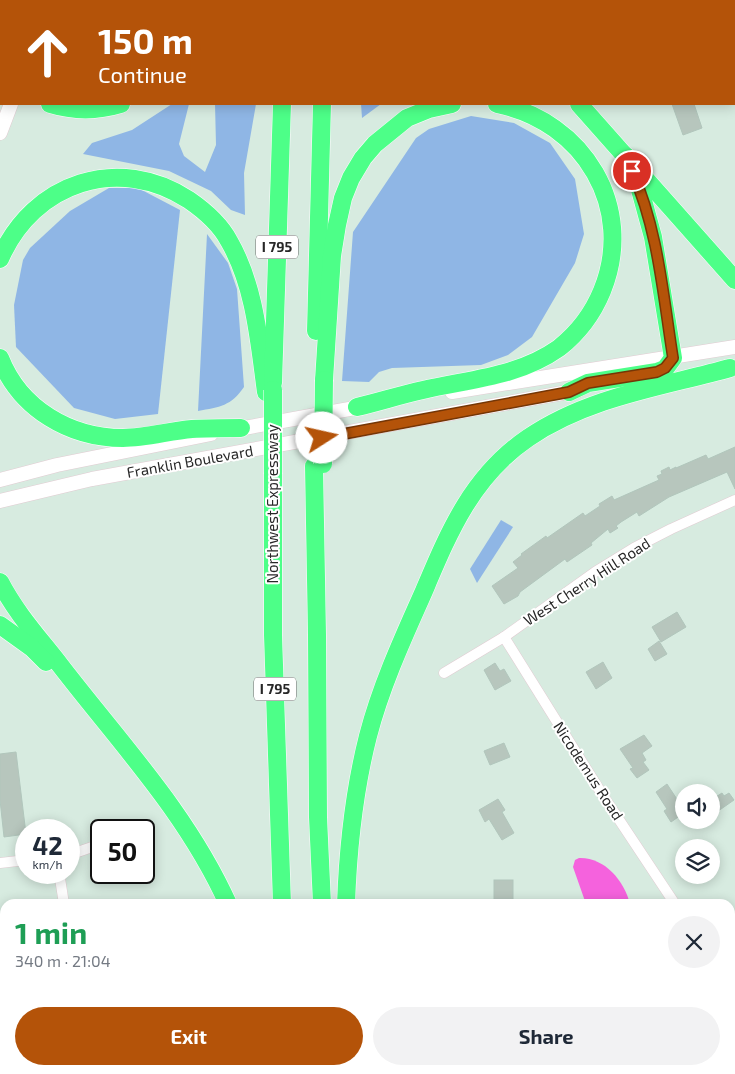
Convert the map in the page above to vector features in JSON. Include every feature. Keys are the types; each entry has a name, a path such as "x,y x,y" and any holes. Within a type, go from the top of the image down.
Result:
{"highway":[{"path":"54,105 71,109 90,109 108,108 118,105"},
{"name":"Northwest Expressway","path":"282,105 269,391 273,438 273,635 282,899"},
{"name":"I 795","path":"322,105 318,635 318,817 322,899"},
{"path":"319,381 332,256 341,207 352,178 363,158 375,144 401,122 428,109 447,105"},
{"path":"357,407 423,390 488,378 520,369 542,359 574,334 589,316 599,297 606,280 613,239 610,212 594,170 581,152 552,126 534,115 503,105"},
{"path":"580,105 735,280"},
{"path":"569,392 588,383 657,372 665,368 673,358 653,237 639,186 626,156"},
{"path":"0,259 13,233 24,219 45,200 72,186 109,177 149,181 166,187 197,206 209,216 229,240 245,279 255,316 269,391"},
{"path":"0,358 10,380 22,396 52,420 86,434 125,438 192,429 241,428"},
{"path":"346,899 353,810 359,775 378,706 408,628 450,531 482,479 529,437 571,414 615,397 732,367"},
{"path":"0,582 25,621 100,717 141,764 180,817 205,858 226,899"},
{"path":"0,625 32,648 100,717"}],"main road":[{"path":"0,133 11,105"},
{"name":"Franklin Boulevard","path":"0,480 57,466 241,428 357,407 735,347"},
{"name":"Franklin Boulevard","path":"0,501 92,479 569,392 732,367"}],"street":[{"name":"West Cherry Hill Road","path":"444,673 504,637 595,572 634,548 735,500"},
{"name":"Nicodemus Road","path":"504,637 602,794 672,899"},
{"path":"0,862 15,861"},
{"path":"61,884 63,899"}],"shaded area":[{"path":"170,105 189,105 179,144 184,156 205,172 216,145 215,105 256,105 244,173 245,215 231,210 211,191 169,171 83,154 92,143 132,130"},
{"path":"361,105 380,105 362,118"},
{"path":"471,116 514,123 550,143 575,179 584,234 575,263 532,337 508,355 481,365 392,368 379,372 369,382 342,381 353,232 416,138 429,129"},
{"path":"109,188 138,188 180,210 158,414 115,419 74,408 16,347 14,305 23,260 30,248 70,211"},
{"path":"207,234 228,263 237,289 244,387 230,402 198,411"},
{"path":"501,520 513,527 477,583 470,569"},
{"path":"579,858 588,859 597,861 605,866 618,879 628,899 584,899 573,867 575,860"}],"building":[{"path":"672,105 694,105 702,128 683,135"},
{"path":"735,447 735,489 727,472 669,497 639,516 637,512 621,522 616,526 618,528 610,533 608,529 591,543 592,545 567,562 565,559 520,592 518,596 504,604 492,586 518,568 513,562 521,554 583,513 585,516 612,496 614,500 659,480 657,476 662,474 661,471 669,467 670,470 706,455 708,459"},
{"path":"677,612 686,627 661,642 652,627"},
{"path":"659,641 667,654 655,661 648,649"},
{"path":"603,662 612,678 596,689 586,672"},
{"path":"495,663 500,671 504,669 511,681 495,690 484,670"},
{"path":"644,735 652,746 642,753 646,760 643,762 649,770 637,778 630,769 633,768 620,749"},
{"path":"504,743 510,757 490,765 484,751"},
{"path":"16,752 24,819 15,819 15,836 4,837 0,800 0,754"},
{"path":"667,784 675,796 675,819 671,822 664,811 667,809 656,792"},
{"path":"722,793 724,796 729,793 734,800 720,810 720,794"},
{"path":"498,799 505,810 502,812 514,833 502,840 489,819 485,822 479,810"},
{"path":"494,880 513,880 513,899 494,899"}],"route":[{"path":"322,438 569,392 578,386 588,383 657,372 670,364 673,358 653,237 647,210 632,171"}]}
